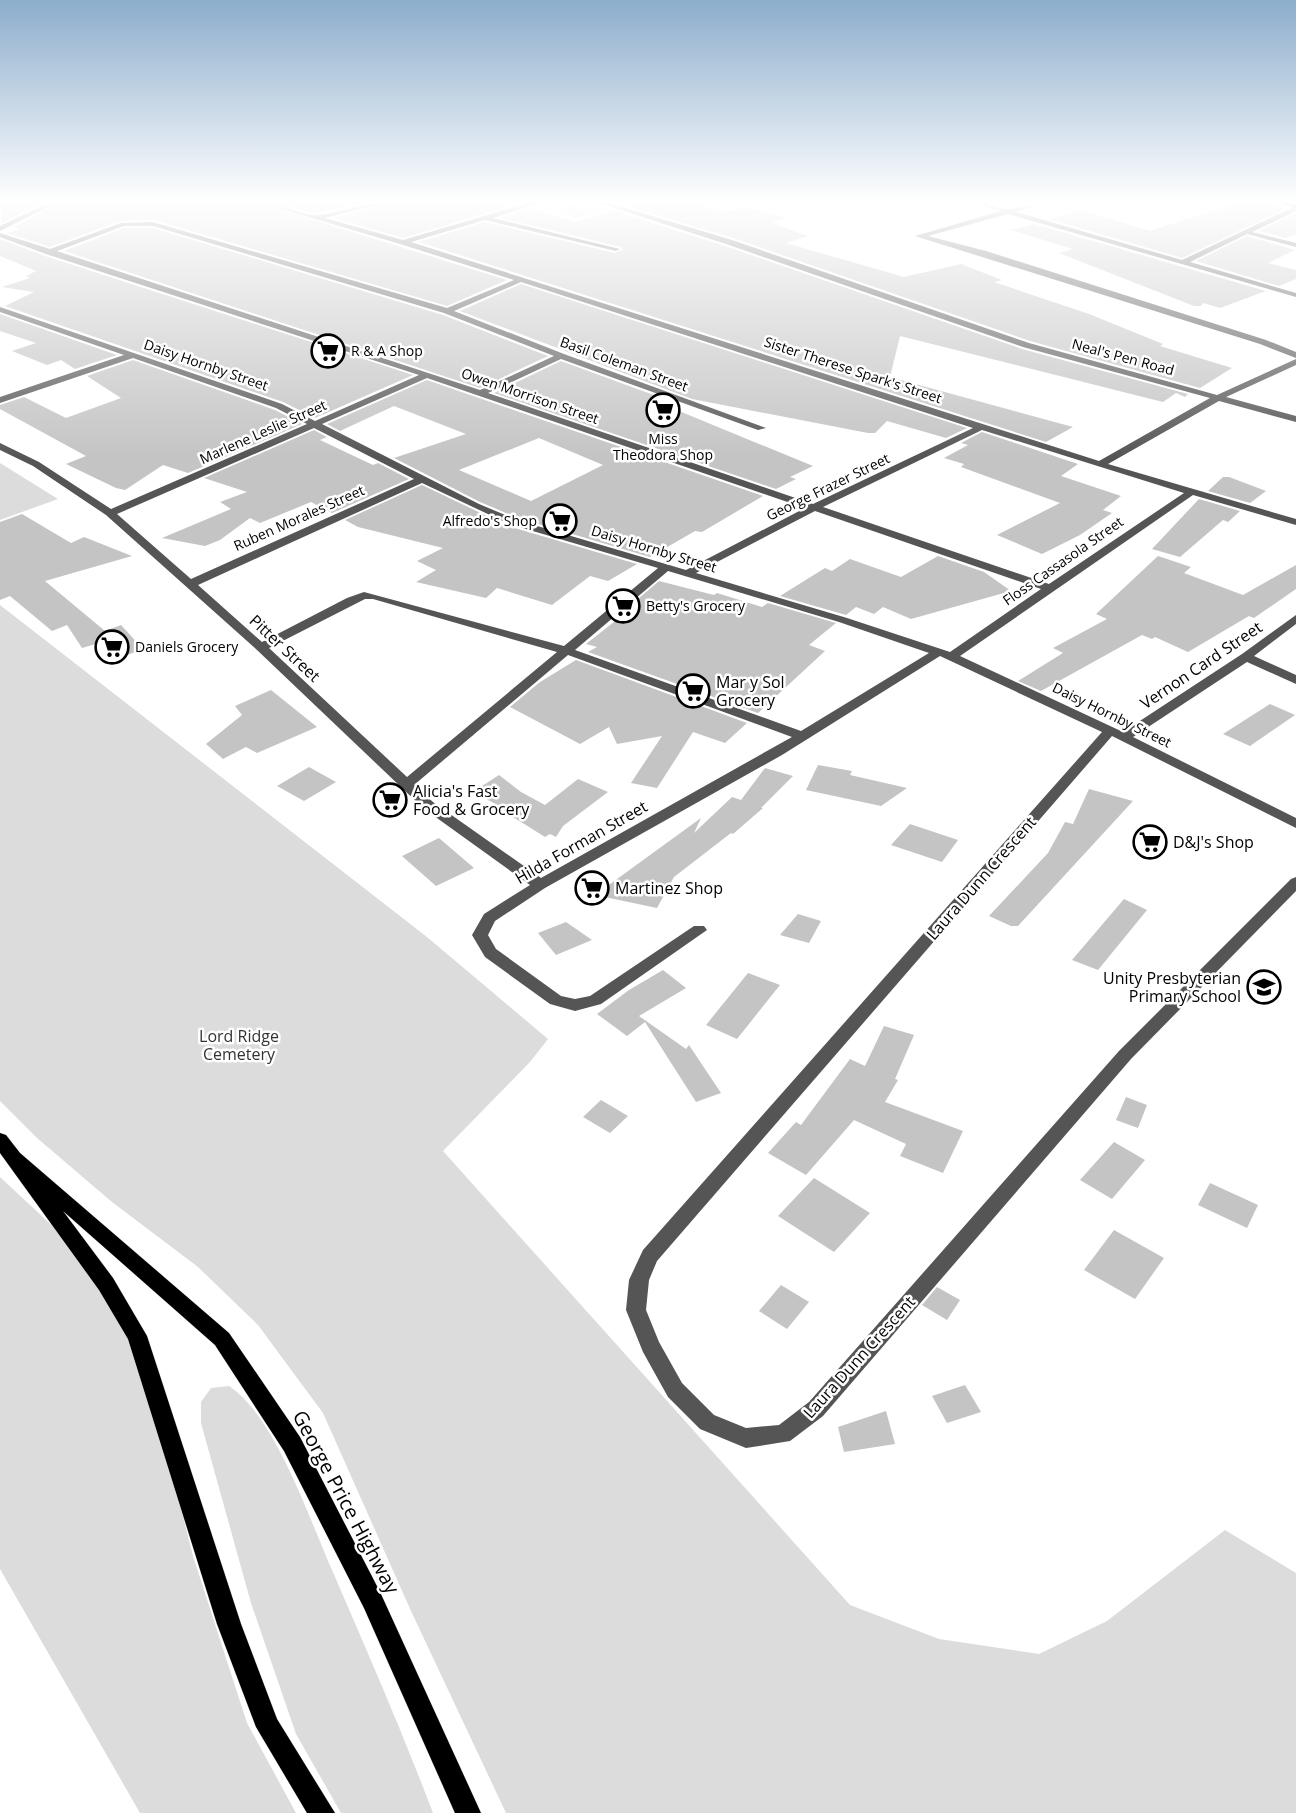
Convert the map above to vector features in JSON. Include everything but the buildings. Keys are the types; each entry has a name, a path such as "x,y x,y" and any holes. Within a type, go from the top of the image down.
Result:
{"main road":[{"name":"George Price Highway","path":"0,1140 106,1284 137,1336 228,1624 268,1727 322,1813"},
{"name":"George Price Highway","path":"16,1159 222,1339 292,1444 372,1600 468,1813"}],"street":[{"name":"Owen Morrison Street","path":"159,288 481,393 1049,588"},
{"name":"Basil Coleman Street","path":"368,288 447,311 561,356 761,428"},
{"path":"447,311 503,288"},
{"name":"Sister Therese Spark's Street","path":"550,288 1100,465 1296,522"},
{"name":"Neal's Pen Road","path":"861,288 1026,345 1296,419"},
{"path":"1092,288 1296,354"},
{"path":"1269,288 1296,295"},
{"name":"Daisy Hornby Street","path":"0,309 279,406 422,479 513,522 843,620 945,654 1117,734 1296,824"},
{"path":"0,400 130,356"},
{"path":"481,393 561,356"},
{"path":"1100,465 1217,398 1296,362"},
{"name":"Marlene Leslie Street","path":"110,513 427,375"},
{"name":"George Frazer Street","path":"686,574 816,507 984,426"},
{"name":"Pitter Street","path":"0,446 36,464 110,513 261,647 428,805 540,885"},
{"name":"Ruben Morales Street","path":"190,584 422,479"},
{"name":"Floss Cassasola Street","path":"945,654 1049,588 1192,491"},
{"path":"406,785 665,568"},
{"path":"261,647 351,600 364,595 374,596 567,651 802,736"},
{"name":"Vernon Card Street","path":"1117,734 1246,657 1296,618"},
{"name":"Hilda Forman Street","path":"699,930 595,999 575,1005 556,1000 490,952 480,935 489,918 540,885 945,654"},
{"path":"1246,657 1296,680"},
{"name":"Laura Dunn Crescent","path":"1117,734 650,1256 639,1280 636,1310 650,1346 675,1390 707,1422 746,1438 783,1434 816,1409 1125,1055 1296,882"}],"green space":[{"path":"0,463 58,499 0,520"},
{"name":"Lord Ridge Cemetery","path":"0,605 427,937 548,1039 530,1062 443,1151 850,1605 939,1639 1039,1654 1107,1621 1225,1530 1296,1573 1296,1813 506,1813 411,1611 323,1413 258,1325 198,1267 112,1202 37,1138 0,1101"},
{"path":"0,1177 103,1273 144,1364 193,1556 247,1723 296,1813 140,1813 0,1569"},
{"path":"229,1386 246,1400 261,1420 289,1470 384,1691 433,1813 341,1813 296,1734 251,1603 201,1423 201,1402 211,1388"}],"place":[{"name":"R & A Shop","path":"328,351"},
{"name":"Miss Theodora Shop","path":"663,410"},
{"name":"Alfredo's Shop","path":"560,521"},
{"name":"Betty's Grocery","path":"623,606"},
{"name":"Daniels Grocery","path":"112,647"},
{"name":"Mar y Sol Grocery","path":"693,691"},
{"name":"Alicia's Fast Food & Grocery","path":"390,800"},
{"name":"D&J's Shop","path":"1150,842"},
{"name":"Martinez Shop","path":"592,888"},
{"name":"Unity Presbyterian Primary School","path":"1264,987"}]}
